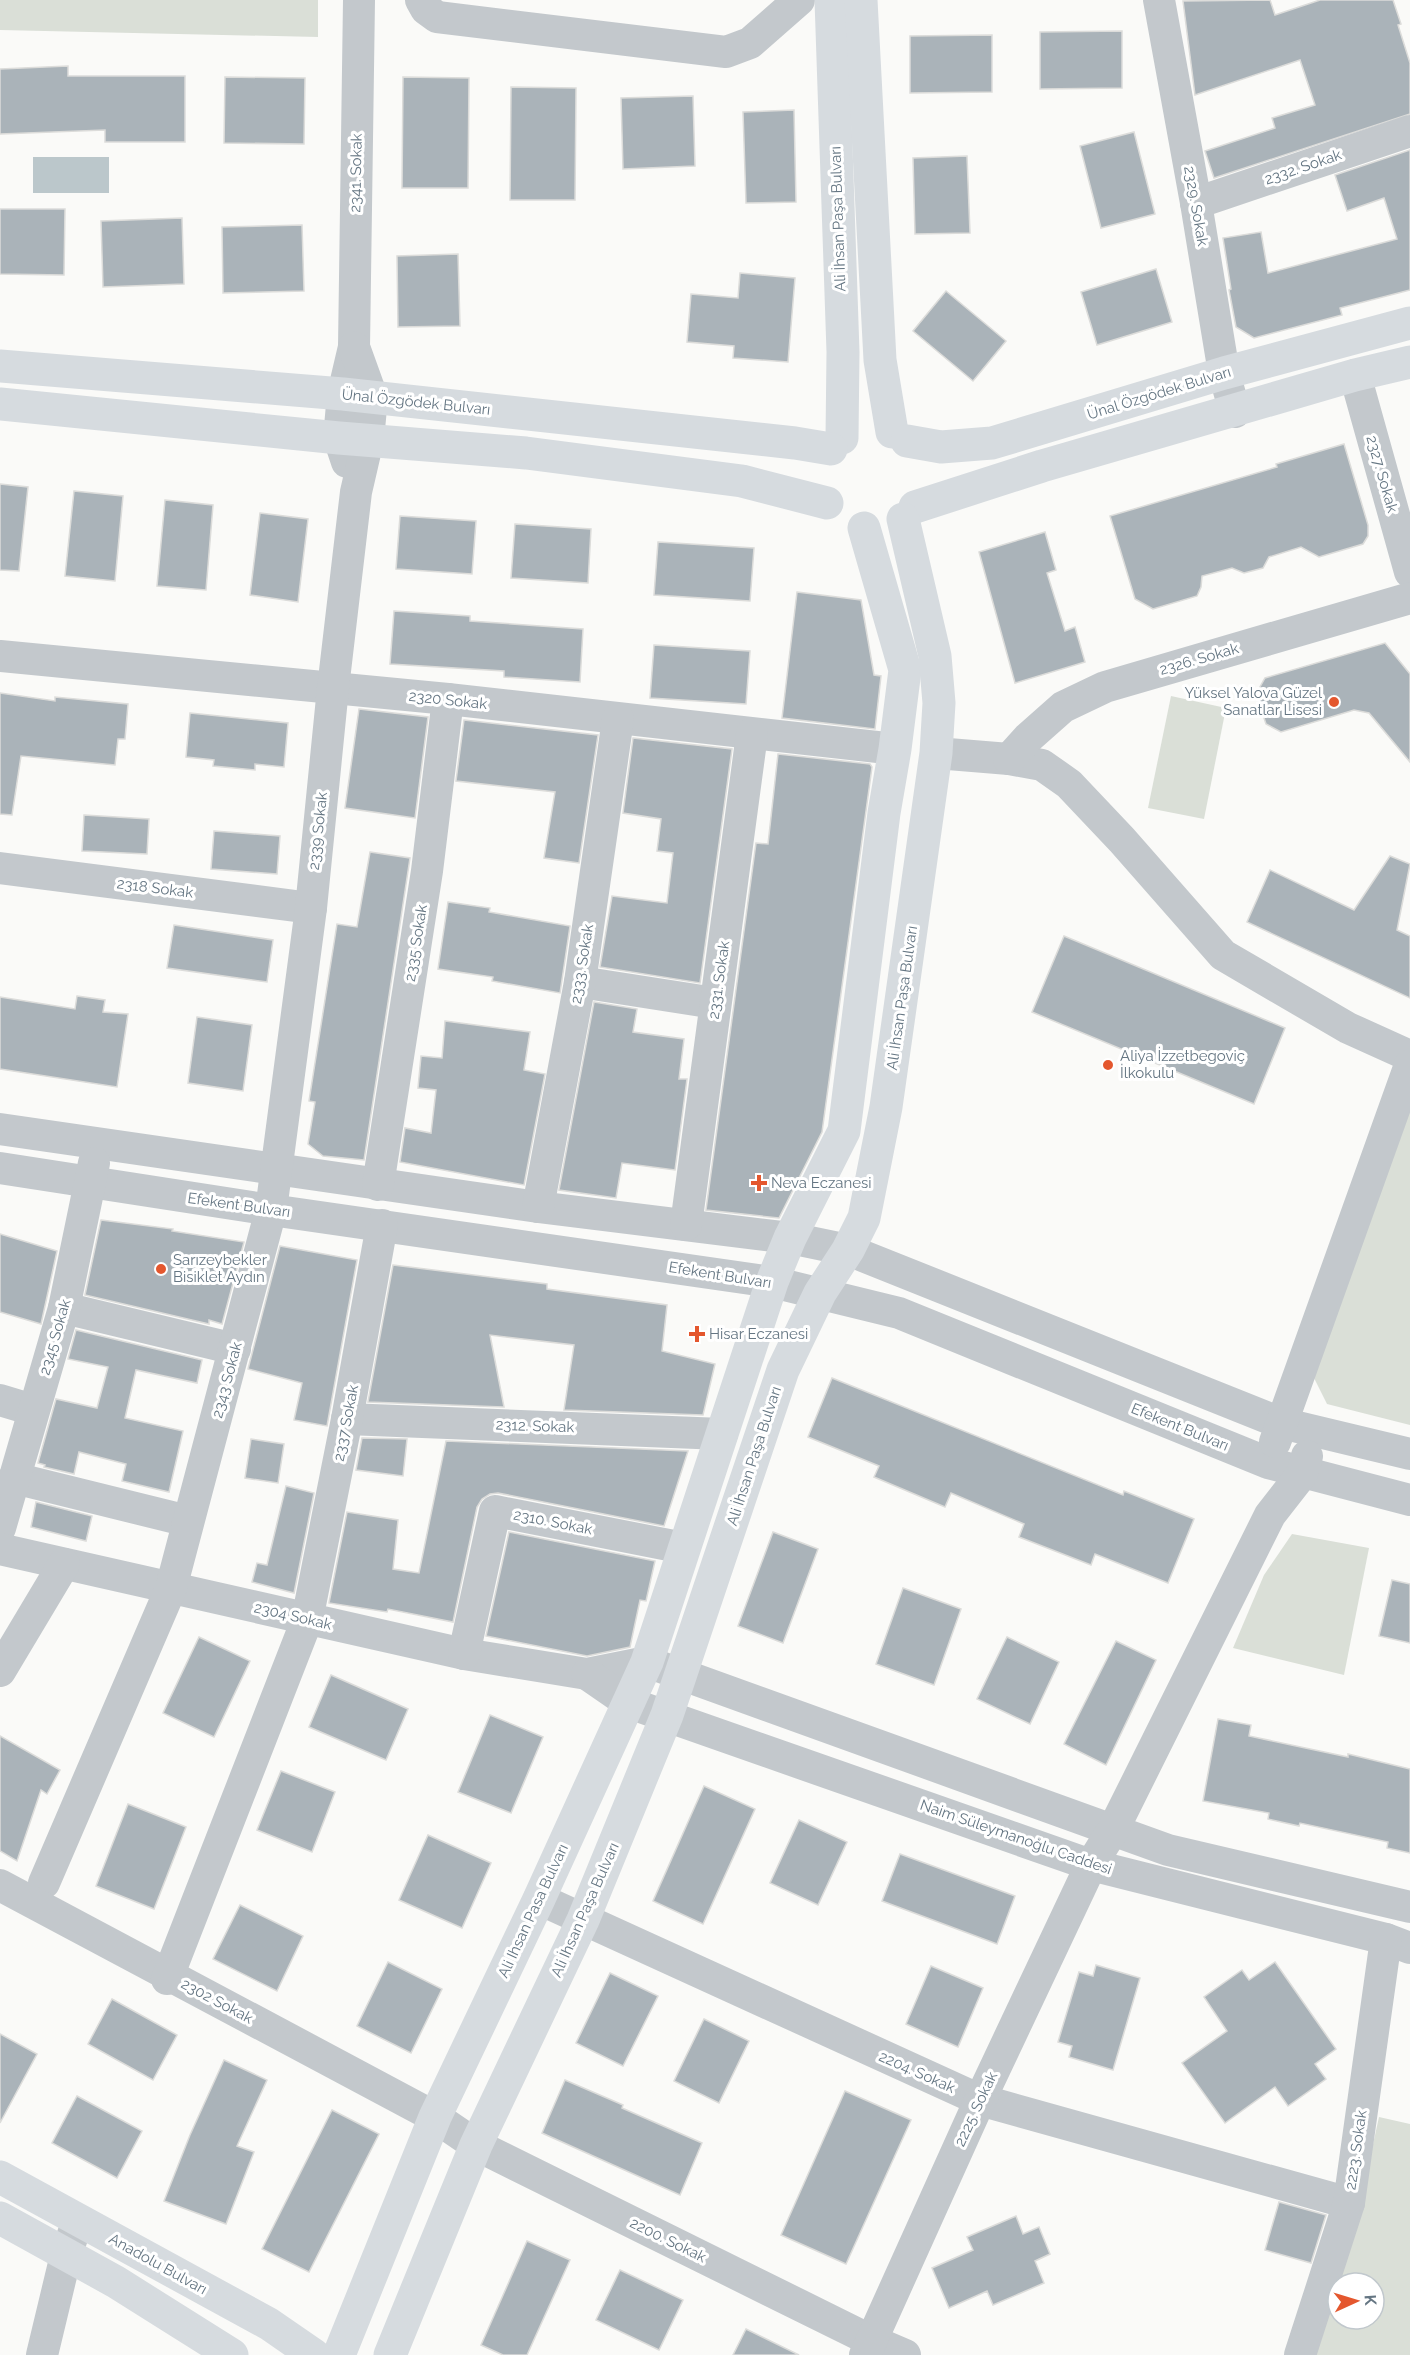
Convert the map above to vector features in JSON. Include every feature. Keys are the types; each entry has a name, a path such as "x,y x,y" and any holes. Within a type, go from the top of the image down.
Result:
{"main road":[{"name":"Ali İhsan Paşa Bulvarı","path":"831,0 843,352 836,443"},
{"path":"861,0 880,360 899,437"},
{"name":"Ünal Özgödek Bulvarı","path":"899,437 941,447 992,443 1224,373 1410,323"},
{"path":"909,513 921,490 922,472 917,456 899,437 875,428 858,430 836,443 823,463 821,479 827,502 843,520 857,528 873,530 889,527 909,513 1042,466 1355,375 1410,362"},
{"name":"Ünal Özgödek Bulvarı","path":"0,366 357,396 783,442 836,443"},
{"path":"0,404 354,439 526,453 742,482 827,502"},
{"name":"Ali İhsan Paşa Bulvarı","path":"390,2355 476,2145 583,1920 667,1715 683,1674 783,1370 820,1293 848,1250 864,1218 886,1107 936,753 939,703 935,656 909,513"},
{"path":"629,1703 647,1662 772,1282 790,1238 844,1131 884,813 905,670 864,528"},
{"name":"Ali Ihsan Pasa Bulvarı","path":"435,2117 629,1703"},
{"path":"339,2355 435,2117"},
{"name":"Anadolu Bulvarı","path":"0,2177 269,2324 314,2355"},
{"path":"0,2218 116,2282 232,2355"}],"street":[{"name":"2341. Sokak","path":"357,396 354,347 359,0"},
{"path":"421,0 426,9 437,17 726,52 750,43 799,0"},
{"name":"2329. Sokak","path":"1159,0 1224,373 1234,412"},
{"name":"2332. Sokak","path":"1196,203 1410,131"},
{"name":"2327. Sokak","path":"1355,375 1410,572"},
{"path":"354,439 357,396"},
{"name":"2339 Sokak","path":"276,1170 311,908 356,492 354,439"},
{"name":"2326. Sokak","path":"1009,759 1028,738 1063,707 1105,687 1410,598"},
{"name":"2320 Sokak","path":"0,656 448,699 895,749"},
{"name":"2335 Sokak","path":"378,1185 427,871 448,699"},
{"name":"2333. Sokak","path":"538,1208 580,982 618,719"},
{"name":"2331. Sokak","path":"686,1225 752,734"},
{"path":"936,753 1009,759 1042,765 1069,784 1122,840 1223,955 1348,1028 1410,1056"},
{"name":"2318 Sokak","path":"0,868 311,908"},
{"path":"580,982 716,1003"},
{"path":"1270,1515 1268,1463 1410,1065"},
{"path":"0,1129 538,1208 790,1238 848,1250 1281,1423 1410,1454"},
{"name":"2345 Sokak","path":"0,1528 64,1308 98,1143"},
{"name":"Efekent Bulvarı","path":"0,1168 271,1210 772,1282 820,1293 899,1313 1268,1463 1302,1474 1410,1500"},
{"name":"2343 Sokak","path":"44,1883 171,1588 271,1210 276,1170"},
{"name":"2337 Sokak","path":"168,1977 307,1620 348,1419 382,1225"},
{"path":"64,1308 235,1349"},
{"path":"0,1400 33,1410"},
{"name":"2312. Sokak","path":"348,1419 722,1434"},
{"path":"1302,1474 1315,1431"},
{"name":"2225. Sokak","path":"867,2347 1091,1865 1114,1828 1270,1515 1302,1474"},
{"path":"14,1478 188,1521"},
{"name":"2310. Sokak","path":"464,1654 495,1511 684,1548"},
{"name":"2304 Sokak","path":"0,1549 464,1654 587,1674"},
{"path":"0,1671 64,1564"},
{"path":"587,1674 647,1662 1114,1828 1168,1850 1410,1907"},
{"name":"Naim Süleymanoğlu Caddesi","path":"587,1674 629,1703 1091,1865 1398,1944"},
{"name":"2302 Sokak","path":"0,1884 168,1977 435,2117"},
{"name":"2204. Sokak","path":"539,1899 980,2100 1349,2203"},
{"name":"2223. Sokak","path":"1300,2355 1349,2203 1398,1944"},
{"name":"2200. Sokak","path":"435,2117 476,2145 867,2347 905,2355"},
{"path":"42,2355 66,2255 78,2220"}],"shaded area":[{"path":"0,0 318,0 318,37 0,30"},
{"path":"33,157 109,157 109,193 33,193"},
{"path":"1171,696 1226,708 1204,819 1148,808"},
{"path":"1410,1098 1410,1425 1327,1404 1312,1374"},
{"path":"1292,1534 1369,1548 1344,1675 1233,1648 1264,1575"},
{"path":"1379,2117 1410,2124 1410,2355 1315,2355 1326,2318 1326,2331 1386,2331 1386,2271 1340,2271 1359,2208"}],"building":[{"path":"1270,0 1275,15 1320,0 1393,0 1410,63 1410,114 1214,178 1205,151 1275,128 1272,118 1315,105 1300,60 1195,95 1183,1"},
{"path":"1122,31 1122,88 1040,89 1040,32"},
{"path":"992,35 992,92 910,93 910,36"},
{"path":"68,66 68,76 185,76 185,142 105,142 105,130 0,134 0,69"},
{"path":"225,77 305,78 304,144 224,143"},
{"path":"403,77 469,78 468,188 402,188"},
{"path":"511,87 576,88 575,200 510,200"},
{"path":"693,96 695,166 623,169 621,98"},
{"path":"794,110 796,202 746,203 743,112"},
{"path":"1134,132 1155,214 1101,228 1080,146"},
{"path":"1410,150 1410,290 1340,308 1342,315 1254,338 1236,327 1223,238 1261,232 1268,273 1397,239 1384,198 1347,211 1335,175"},
{"path":"967,156 970,233 915,234 913,158"},
{"path":"0,209 65,209 64,275 0,274"},
{"path":"182,218 184,284 103,287 101,221"},
{"path":"302,225 304,291 223,293 222,227"},
{"path":"458,254 460,326 398,327 397,256"},
{"path":"1156,269 1172,322 1097,345 1081,292"},
{"path":"740,273 795,278 788,362 733,358 734,346 687,342 691,294 738,298"},
{"path":"946,291 1006,341 973,381 913,331"},
{"path":"1344,444 1368,525 1368,536 1363,544 1319,557 1301,547 1269,557 1263,568 1244,573 1232,568 1202,576 1197,596 1153,609 1135,599 1110,516 1277,467 1276,464"},
{"path":"0,484 28,487 19,571 0,570"},
{"path":"74,491 123,496 115,581 65,576"},
{"path":"165,500 213,505 206,590 157,586"},
{"path":"260,513 308,519 298,602 250,595"},
{"path":"400,516 476,521 472,574 396,569"},
{"path":"515,524 591,529 588,583 511,578"},
{"path":"1045,532 1056,570 1047,573 1065,631 1075,627 1085,662 1015,683 979,552"},
{"path":"658,542 754,548 750,601 654,595"},
{"path":"797,592 861,600 874,675 881,676 875,729 782,718"},
{"path":"394,611 470,616 470,621 583,629 580,682 504,677 504,671 390,664"},
{"name":"Yüksel Yalova Güzel Sanatlar Lisesi","path":"1385,643 1410,674 1410,762 1369,713 1354,710 1281,732 1266,724 1256,694 1265,678"},
{"path":"654,645 750,651 746,704 650,698"},
{"path":"0,693 55,701 55,697 128,704 125,739 118,739 115,765 21,756 12,815 0,814"},
{"path":"359,709 428,717 415,818 345,808"},
{"path":"190,713 288,723 284,767 255,764 255,770 213,766 214,760 186,757"},
{"path":"464,720 598,735 579,863 544,858 555,792 456,781"},
{"path":"633,738 732,749 700,983 600,967 612,896 667,903 673,853 657,851 661,819 623,813"},
{"path":"778,754 870,764 872,767 822,1132 779,1218 706,1210 756,843 768,844"},
{"path":"84,815 149,819 147,854 82,851"},
{"path":"214,831 280,836 277,874 211,869"},
{"path":"370,852 410,858 364,1160 323,1156 308,1144 315,1102 309,1101 337,924 357,927"},
{"path":"1390,856 1410,864 1397,930 1410,936 1410,998 1247,922 1270,870 1354,910"},
{"path":"448,902 490,908 489,912 570,926 560,993 492,981 493,977 438,969"},
{"path":"174,925 273,940 267,982 167,968"},
{"path":"1064,936 1285,1028 1254,1104 1032,1012"},
{"path":"77,996 105,1000 103,1012 128,1014 117,1087 0,1069 0,997 75,1009"},
{"path":"594,1002 637,1009 633,1032 684,1039 679,1079 687,1079 675,1170 622,1163 616,1198 559,1190"},
{"path":"197,1017 252,1025 243,1091 188,1083"},
{"path":"445,1021 530,1032 524,1070 545,1074 524,1185 400,1162 405,1128 431,1133 436,1090 418,1088 421,1056 442,1058"},
{"path":"101,1220 173,1229 172,1231 244,1242 222,1324 209,1320 209,1324 85,1295"},
{"path":"0,1234 57,1251 41,1324 0,1312"},
{"path":"280,1246 357,1260 327,1426 294,1420 302,1383 248,1369"},
{"path":"393,1265 547,1284 547,1289 667,1305 662,1351 715,1364 703,1415 564,1410 574,1345 490,1335 504,1407 368,1402"},
{"path":"76,1330 202,1360 197,1383 136,1370 125,1418 183,1431 169,1492 122,1481 126,1464 79,1452 74,1474 44,1467 45,1465 38,1463 56,1399 97,1408 108,1367 68,1359"},
{"path":"832,1378 1123,1495 1124,1491 1194,1519 1168,1583 1095,1554 1091,1565 1019,1537 1024,1524 951,1493 945,1507 874,1477 879,1466 808,1437"},
{"path":"362,1438 407,1439 403,1476 356,1470"},
{"path":"251,1439 284,1444 278,1483 245,1478"},
{"path":"446,1441 688,1451 664,1526 498,1493 490,1494 482,1499 477,1507 453,1622 388,1609 387,1612 329,1603 347,1512 398,1520 393,1569 419,1573"},
{"path":"286,1486 314,1493 294,1593 252,1582 257,1563 267,1565"},
{"path":"36,1502 92,1516 86,1541 31,1527"},
{"path":"509,1532 655,1561 646,1601 640,1600 630,1647 587,1656 486,1636"},
{"path":"773,1532 818,1549 783,1643 738,1626"},
{"path":"1392,1580 1410,1584 1410,1643 1379,1636"},
{"path":"903,1588 961,1609 934,1685 876,1664"},
{"path":"199,1637 250,1661 214,1737 163,1713"},
{"path":"1007,1637 1059,1662 1030,1724 977,1699"},
{"path":"1116,1641 1156,1660 1106,1765 1064,1744"},
{"path":"331,1675 408,1709 386,1760 309,1727"},
{"path":"490,1715 543,1737 511,1813 458,1792"},
{"path":"1218,1719 1251,1725 1249,1736 1348,1757 1348,1754 1410,1769 1410,1853 1387,1848 1388,1842 1300,1823 1299,1826 1268,1819 1269,1813 1203,1801"},
{"path":"0,1736 60,1770 47,1794 41,1790 17,1861 0,1851"},
{"path":"281,1771 335,1792 312,1852 257,1830"},
{"path":"704,1786 755,1809 703,1924 653,1901"},
{"path":"128,1804 186,1827 154,1909 96,1886"},
{"path":"799,1820 847,1842 818,1905 770,1883"},
{"path":"428,1835 491,1863 462,1928 399,1900"},
{"path":"900,1854 1015,1896 997,1944 882,1901"},
{"path":"240,1905 303,1936 277,1991 213,1959"},
{"path":"388,1962 442,1989 411,2053 357,2026"},
{"path":"1275,1962 1336,2049 1315,2064 1326,2079 1288,2106 1275,2087 1225,2123 1182,2063 1227,2031 1204,1997 1242,1970 1249,1980"},
{"path":"1096,1965 1140,1978 1113,2070 1069,2057 1072,2046 1058,2042 1079,1972 1093,1976"},
{"path":"931,1966 983,1988 958,2047 906,2024"},
{"path":"610,1973 658,1996 623,2066 576,2043"},
{"path":"112,1999 177,2035 153,2080 88,2044"},
{"path":"704,2019 749,2041 719,2103 674,2081"},
{"path":"0,2034 37,2054 0,2123"},
{"path":"224,2060 267,2080 237,2146 254,2152 226,2224 164,2201 190,2135"},
{"path":"565,2080 702,2143 680,2195 542,2133"},
{"path":"845,2091 911,2120 846,2264 781,2235"},
{"path":"77,2096 142,2131 117,2178 52,2143"},
{"path":"332,2110 379,2134 309,2272 262,2249"},
{"path":"1279,2202 1326,2215 1311,2263 1265,2250"},
{"path":"1016,2216 1023,2234 1039,2227 1050,2254 1035,2261 1044,2283 993,2305 987,2291 949,2308 932,2268 973,2250 967,2237"},
{"path":"527,2241 570,2260 527,2355 503,2355 481,2345"},
{"path":"620,2270 683,2300 659,2350 596,2320"},
{"path":"746,2329 799,2355 733,2355"}],"place":[{"name":"Yüksel Yalova Güzel Sanatlar Lisesi","path":"1334,702"},
{"name":"Aliya İzzetbegoviç İlkokulu","path":"1108,1065"},
{"name":"Neva Eczanesi","path":"759,1183"},
{"name":"Sarızeybekler Bisiklet Aydın","path":"161,1269"},
{"name":"Hisar Eczanesi","path":"697,1334"}]}
